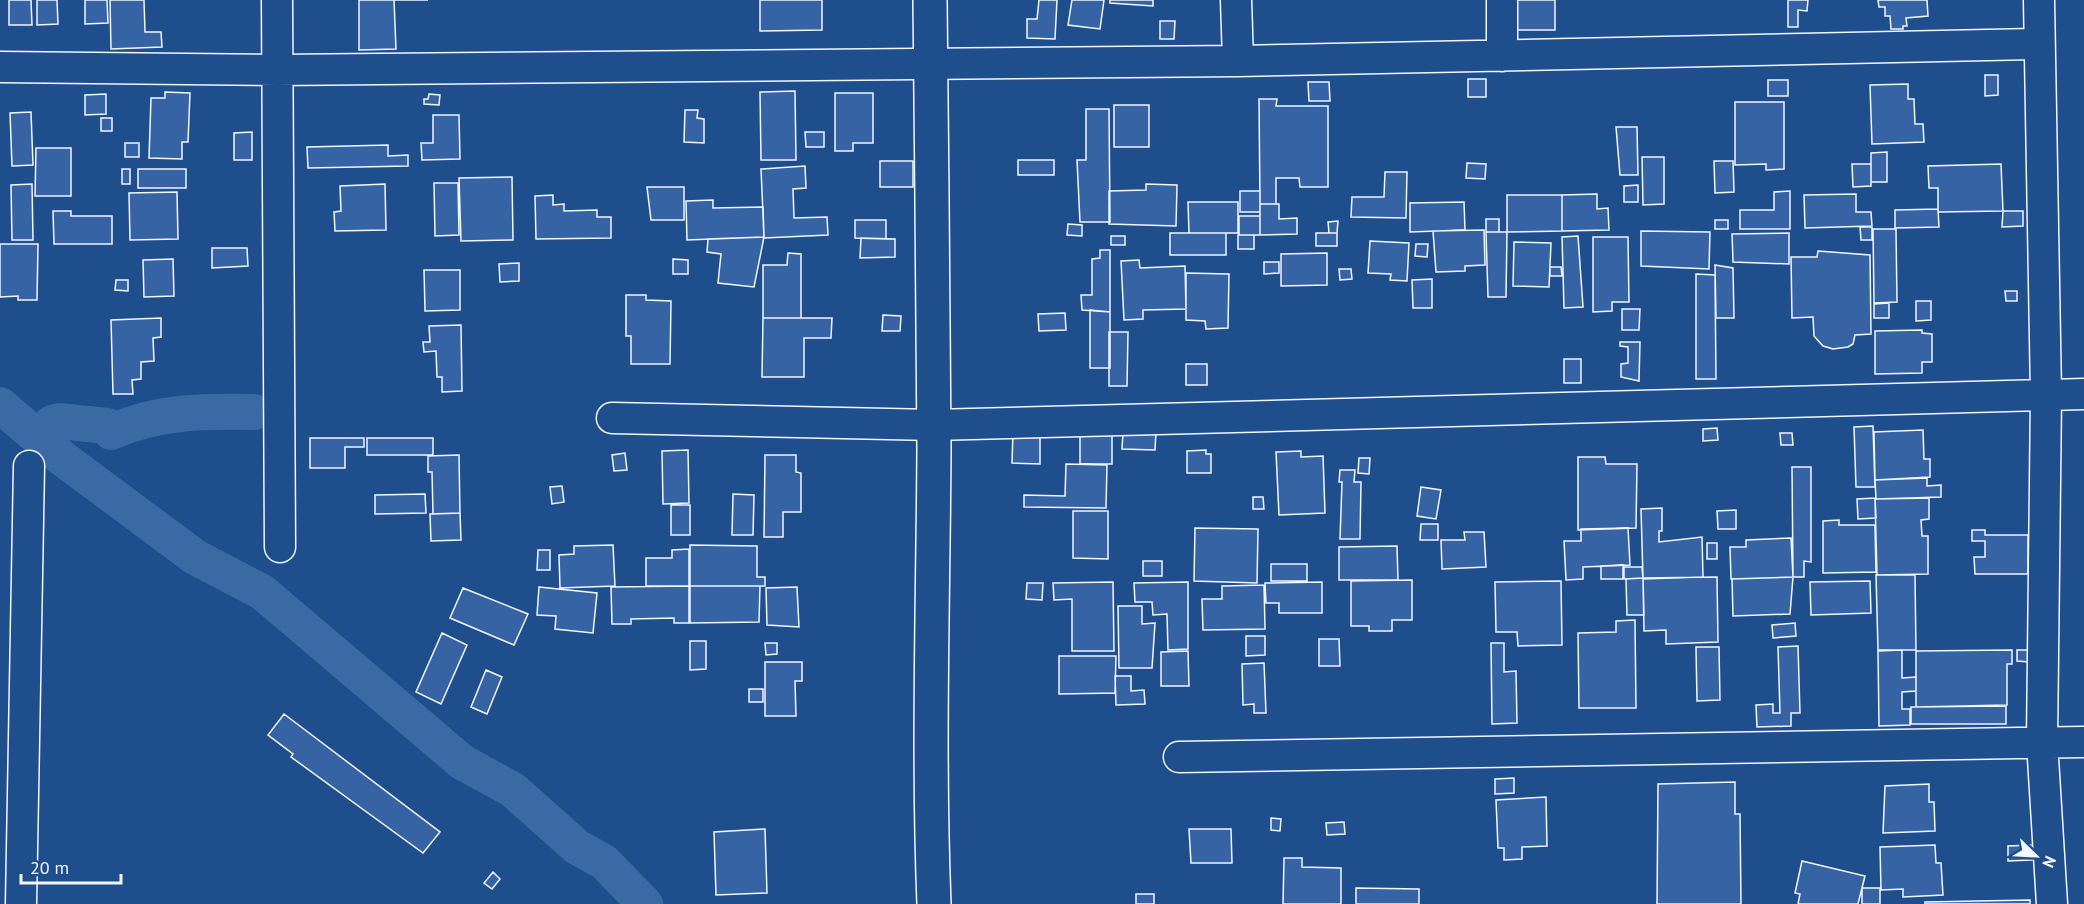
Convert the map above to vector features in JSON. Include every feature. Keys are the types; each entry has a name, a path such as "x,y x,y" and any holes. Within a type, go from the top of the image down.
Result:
{"street":[{"path":"277,0 280,547"},
{"path":"930,0 934,425 933,731 929,784 934,904"},
{"path":"1236,0 1238,61"},
{"path":"1502,0 1502,56"},
{"path":"2039,0 2046,395 2042,742 2052,904"},
{"path":"0,67 277,70 930,62 1238,61 2040,44"},
{"path":"612,418 934,425 2084,394"},
{"path":"21,904 29,466"},
{"path":"1179,757 2084,742"}],"building":[{"path":"9,0 31,0 32,25 9,25"},
{"path":"37,0 57,0 58,24 37,25"},
{"path":"85,0 107,0 108,23 85,24"},
{"path":"110,0 144,0 145,32 161,32 162,47 111,49"},
{"path":"359,0 394,0 396,49 359,50"},
{"path":"760,0 822,0 822,30 760,31"},
{"path":"1039,0 1057,0 1055,39 1027,38 1027,19 1037,19"},
{"path":"1072,0 1104,0 1100,29 1068,25"},
{"path":"1110,0 1153,0 1153,6 1110,3"},
{"path":"1513,0 1555,0 1555,30 1513,30"},
{"path":"1788,0 1808,0 1807,11 1798,10 1798,27 1788,27"},
{"path":"1878,0 1927,0 1928,16 1906,18 1907,26 1903,26 1903,29 1891,29 1890,16 1885,16 1885,7 1879,7"},
{"path":"1160,21 1175,21 1174,39 1160,39"},
{"path":"1985,75 1998,75 1998,95 1985,96"},
{"path":"1468,79 1486,79 1486,97 1468,97"},
{"path":"1768,80 1788,80 1788,96 1768,96"},
{"path":"1308,82 1329,82 1330,101 1309,101"},
{"path":"1908,84 1908,99 1914,99 1915,124 1923,124 1924,142 1872,144 1870,85"},
{"path":"795,91 796,160 761,160 760,92"},
{"path":"165,92 190,93 188,142 182,142 182,159 149,158 151,98 165,98"},
{"path":"835,93 873,93 873,143 853,143 853,151 835,151"},
{"path":"106,94 106,114 85,115 85,95"},
{"path":"429,94 440,95 439,105 424,104 424,99 428,99"},
{"path":"1259,99 1277,99 1276,106 1328,106 1328,187 1300,187 1299,178 1276,178 1276,204 1260,204"},
{"path":"1735,102 1784,102 1784,169 1766,170 1766,164 1735,165"},
{"path":"1114,105 1149,105 1149,147 1114,147"},
{"path":"1086,109 1109,109 1110,222 1080,222 1077,160 1086,160"},
{"path":"685,110 698,110 697,118 704,119 704,143 684,142"},
{"path":"31,112 33,165 12,166 10,113"},
{"path":"433,115 459,115 460,159 422,160 421,143 433,143"},
{"path":"101,118 112,118 112,131 101,131"},
{"path":"1616,127 1637,127 1638,175 1620,175"},
{"path":"252,132 252,160 234,160 234,133"},
{"path":"805,132 824,132 824,147 806,147"},
{"path":"125,143 139,143 139,157 125,157"},
{"path":"388,145 388,156 408,155 408,166 308,168 307,147"},
{"path":"36,148 71,148 71,196 35,196"},
{"path":"1887,152 1887,182 1871,182 1871,153"},
{"path":"1642,157 1664,157 1664,204 1643,205"},
{"path":"1018,160 1054,160 1054,175 1018,175"},
{"path":"880,161 913,161 913,187 880,187"},
{"path":"1714,161 1733,161 1734,192 1715,193"},
{"path":"1467,163 1486,164 1485,179 1466,178"},
{"path":"1852,164 1871,164 1871,186 1853,187"},
{"path":"2001,164 2003,211 1938,212 1938,188 1929,188 1928,166"},
{"path":"805,166 806,188 793,189 794,218 827,217 828,235 764,238 761,169"},
{"path":"122,169 130,169 130,184 122,184"},
{"path":"138,169 186,169 186,188 138,188"},
{"path":"1385,172 1407,172 1406,218 1351,217 1352,197 1384,197"},
{"path":"512,177 513,240 461,241 459,178"},
{"path":"434,183 458,183 459,235 435,236"},
{"path":"32,184 33,240 12,240 11,185"},
{"path":"385,184 386,230 335,231 334,212 341,211 340,186"},
{"path":"1146,184 1177,185 1176,226 1109,224 1109,191 1146,190"},
{"path":"1638,185 1638,202 1624,202 1624,186"},
{"path":"647,187 684,187 684,220 651,220"},
{"path":"1240,191 1260,191 1260,212 1240,212"},
{"path":"1790,191 1790,229 1740,229 1740,210 1774,210 1774,192"},
{"path":"177,192 178,239 130,240 129,193"},
{"path":"1597,194 1597,209 1608,208 1609,230 1562,231 1562,195"},
{"path":"1856,194 1856,212 1871,212 1872,226 1805,228 1804,195"},
{"path":"553,195 553,205 564,204 564,211 597,210 597,217 611,217 611,238 536,239 535,196"},
{"path":"1507,195 1562,195 1562,231 1507,232"},
{"path":"713,200 713,208 763,207 764,237 687,240 686,201"},
{"path":"1188,202 1238,202 1238,233 1189,233"},
{"path":"1464,202 1465,230 1410,232 1410,203"},
{"path":"1260,204 1279,204 1279,219 1297,218 1297,234 1260,235"},
{"path":"1938,209 1939,227 1895,228 1895,210"},
{"path":"53,211 71,211 71,216 112,216 112,244 54,244"},
{"path":"2003,211 2023,211 2023,226 2002,227"},
{"path":"1239,216 1260,216 1260,235 1239,235"},
{"path":"1486,219 1499,219 1499,232 1486,232"},
{"path":"855,220 886,220 886,239 855,238"},
{"path":"1715,220 1728,220 1728,229 1715,229"},
{"path":"1338,221 1337,233 1329,233 1328,222"},
{"path":"1068,224 1082,225 1082,236 1067,235"},
{"path":"1860,227 1872,227 1872,240 1861,240"},
{"path":"1873,229 1896,229 1897,302 1874,303"},
{"path":"1484,230 1485,265 1465,266 1465,271 1436,272 1433,231"},
{"path":"1641,231 1710,232 1709,269 1641,266"},
{"path":"1486,232 1507,232 1506,297 1488,297"},
{"path":"1170,233 1226,233 1226,255 1170,255"},
{"path":"1316,233 1337,233 1337,246 1316,246"},
{"path":"1789,233 1789,264 1733,262 1732,234"},
{"path":"1238,235 1254,235 1254,249 1238,249"},
{"path":"1111,236 1125,236 1125,245 1111,245"},
{"path":"1578,236 1583,307 1564,308 1562,237"},
{"path":"764,237 754,287 718,283 721,254 707,252 708,239"},
{"path":"1593,237 1628,237 1629,302 1612,302 1612,311 1593,312"},
{"path":"861,238 895,239 895,257 860,258"},
{"path":"1370,241 1409,243 1407,281 1390,280 1391,274 1368,273"},
{"path":"1514,242 1551,243 1549,287 1513,286"},
{"path":"0,244 38,244 37,300 18,300 18,296 0,297"},
{"path":"1416,244 1428,244 1427,257 1415,256"},
{"path":"212,248 247,248 248,266 212,268"},
{"path":"1100,250 1110,250 1110,312 1082,310 1081,295 1092,295 1092,259 1100,258"},
{"path":"1818,251 1870,255 1871,334 1855,335 1853,344 1848,347 1833,349 1823,346 1814,336 1813,317 1792,318 1791,257 1817,257"},
{"path":"788,253 801,254 801,318 763,318 763,265 787,265"},
{"path":"1327,253 1327,285 1281,286 1281,254"},
{"path":"173,259 174,296 144,297 143,260"},
{"path":"673,259 688,260 688,274 673,274"},
{"path":"1139,260 1140,268 1185,266 1186,309 1143,310 1143,319 1124,320 1121,261"},
{"path":"1264,262 1279,262 1279,273 1264,274"},
{"path":"519,263 519,281 500,282 499,264"},
{"path":"1715,265 1733,268 1734,318 1716,318"},
{"path":"1550,267 1561,267 1562,276 1550,276"},
{"path":"1339,269 1351,269 1352,279 1340,280"},
{"path":"424,270 460,270 460,310 425,311"},
{"path":"1186,273 1229,274 1228,328 1206,329 1205,321 1186,320"},
{"path":"1696,274 1715,275 1716,379 1696,379"},
{"path":"1432,279 1432,308 1413,308 1412,280"},
{"path":"116,280 128,280 128,291 115,290"},
{"path":"2005,291 2017,291 2017,301 2006,301"},
{"path":"626,295 646,295 646,300 671,301 670,364 631,364 631,336 626,336"},
{"path":"1916,301 1931,301 1931,320 1916,321"},
{"path":"1889,303 1889,318 1874,318 1874,304"},
{"path":"1622,309 1640,309 1639,330 1622,330"},
{"path":"1090,310 1110,312 1110,368 1090,368"},
{"path":"1065,313 1066,330 1039,331 1038,314"},
{"path":"883,315 901,316 900,331 882,331"},
{"path":"161,318 161,337 153,338 154,361 141,362 141,379 132,380 133,394 113,394 111,320"},
{"path":"763,318 832,318 831,338 804,338 804,377 762,377"},
{"path":"461,325 462,391 442,392 442,377 437,377 436,351 424,352 423,342 430,342 429,326"},
{"path":"1922,330 1922,333 1932,334 1932,362 1922,362 1922,373 1875,374 1875,331"},
{"path":"1109,332 1128,332 1127,386 1109,386"},
{"path":"1620,342 1640,342 1639,381 1621,377 1621,364 1628,363 1628,347 1620,346"},
{"path":"1564,359 1581,359 1581,383 1564,383"},
{"path":"1186,364 1207,364 1207,385 1186,385"},
{"path":"1873,426 1875,487 1856,487 1854,427"},
{"path":"1717,428 1718,440 1703,441 1703,429"},
{"path":"1923,430 1924,459 1930,459 1930,477 1875,480 1874,432"},
{"path":"1013,431 1040,431 1040,464 1012,463"},
{"path":"1080,431 1112,431 1112,464 1080,464"},
{"path":"1123,432 1156,432 1155,450 1122,449"},
{"path":"1780,433 1792,433 1793,445 1781,445"},
{"path":"310,438 364,438 364,447 345,447 345,468 310,468"},
{"path":"367,438 433,438 433,455 367,455"},
{"path":"688,450 689,503 663,504 662,451"},
{"path":"1206,450 1206,454 1211,454 1211,473 1187,473 1187,451"},
{"path":"1301,451 1301,457 1323,456 1325,513 1279,515 1276,452"},
{"path":"625,453 627,470 614,471 612,455"},
{"path":"459,455 460,513 433,514 432,472 428,472 428,456"},
{"path":"765,455 796,455 796,472 801,473 801,512 783,512 783,537 764,537"},
{"path":"1578,457 1605,457 1606,464 1637,464 1636,528 1578,530"},
{"path":"1359,458 1370,458 1369,474 1358,473"},
{"path":"1066,464 1107,465 1106,508 1024,507 1024,495 1065,496"},
{"path":"1792,467 1811,467 1811,562 1804,561 1804,577 1793,577"},
{"path":"1340,470 1355,470 1354,482 1361,482 1360,539 1340,539 1342,482 1339,482"},
{"path":"1927,478 1927,486 1941,485 1941,497 1876,499 1875,480"},
{"path":"562,486 564,502 552,504 550,487"},
{"path":"1421,487 1441,490 1436,519 1417,516"},
{"path":"425,494 426,513 375,514 375,495"},
{"path":"733,494 754,495 753,535 732,535"},
{"path":"1253,497 1263,497 1264,509 1253,509"},
{"path":"1875,498 1876,518 1858,519 1857,499"},
{"path":"1929,498 1929,519 1921,520 1922,536 1928,536 1928,574 1877,575 1875,499"},
{"path":"671,505 690,505 690,535 671,535"},
{"path":"1662,508 1662,531 1659,531 1659,542 1702,537 1703,577 1643,579 1641,509"},
{"path":"1736,510 1736,529 1718,529 1717,511"},
{"path":"1073,511 1108,511 1108,559 1073,558"},
{"path":"460,513 461,540 431,541 430,514"},
{"path":"1839,520 1839,525 1875,525 1876,572 1823,573 1823,521"},
{"path":"1421,524 1438,524 1438,540 1420,540"},
{"path":"1195,528 1258,529 1257,583 1194,581"},
{"path":"1628,528 1630,565 1583,567 1583,579 1566,580 1564,541 1581,541 1581,529"},
{"path":"1972,530 1985,530 1985,535 2028,535 2028,574 1975,574 1974,557 1985,557 1985,541 1972,541"},
{"path":"1464,532 1484,532 1486,567 1442,569 1441,540 1465,540"},
{"path":"1791,538 1793,577 1731,579 1730,547 1746,547 1746,540"},
{"path":"1707,543 1717,543 1717,559 1707,559"},
{"path":"613,545 615,586 560,588 559,555 574,554 574,546"},
{"path":"690,545 757,546 757,577 765,577 765,586 690,586"},
{"path":"1397,546 1398,580 1339,580 1339,547"},
{"path":"689,549 689,586 646,586 646,558 672,558 672,550"},
{"path":"538,550 550,550 550,570 537,570"},
{"path":"1143,561 1162,561 1162,576 1143,576"},
{"path":"1271,564 1307,564 1307,581 1271,581"},
{"path":"1623,565 1623,579 1601,579 1601,566"},
{"path":"1624,567 1642,567 1643,578 1624,579"},
{"path":"1876,575 1915,575 1916,650 1878,650"},
{"path":"1717,577 1718,642 1666,644 1666,630 1644,631 1643,578"},
{"path":"1793,577 1790,614 1733,616 1732,579"},
{"path":"1643,578 1644,615 1627,615 1626,579"},
{"path":"1412,580 1412,620 1392,620 1392,631 1369,631 1369,626 1351,626 1351,581"},
{"path":"1561,581 1562,645 1518,646 1517,632 1496,632 1495,582"},
{"path":"1870,581 1871,613 1811,615 1810,582"},
{"path":"1113,582 1114,651 1072,651 1072,599 1054,600 1053,583"},
{"path":"1188,582 1188,649 1168,650 1167,614 1153,615 1152,602 1135,602 1134,583"},
{"path":"1322,582 1322,613 1279,613 1279,603 1266,603 1265,583"},
{"path":"1027,583 1043,583 1042,600 1026,599"},
{"path":"1264,585 1265,629 1203,630 1202,599 1222,599 1222,586"},
{"path":"689,586 689,623 674,623 674,618 631,619 631,624 612,624 611,587"},
{"path":"690,586 760,586 759,622 690,623"},
{"path":"539,587 597,593 593,633 555,629 556,616 537,615"},
{"path":"797,587 799,627 767,625 766,588"},
{"path":"463,588 528,614 514,645 450,618"},
{"path":"1118,606 1142,606 1142,624 1155,623 1152,668 1119,668"},
{"path":"1635,620 1636,708 1579,708 1578,633 1616,632 1616,621"},
{"path":"1795,623 1796,636 1773,638 1772,625"},
{"path":"442,633 467,645 441,704 416,692"},
{"path":"1246,636 1265,636 1265,655 1246,656"},
{"path":"1319,639 1339,639 1340,666 1319,666"},
{"path":"690,641 706,641 706,669 690,670"},
{"path":"765,643 777,643 777,654 766,655"},
{"path":"1491,643 1504,643 1504,672 1516,671 1517,723 1492,724"},
{"path":"1798,646 1800,713 1791,713 1791,726 1757,727 1756,705 1773,704 1773,713 1780,713 1778,647"},
{"path":"1696,647 1719,647 1720,700 1697,701"},
{"path":"1902,650 1902,678 1916,677 1916,691 1902,692 1902,709 1910,709 1910,725 1879,726 1878,651"},
{"path":"2012,650 2012,664 2007,664 2007,705 1916,707 1916,651"},
{"path":"2017,650 2030,650 2029,662 2017,661"},
{"path":"1188,651 1189,686 1161,686 1161,652"},
{"path":"1059,656 1116,656 1115,693 1059,694"},
{"path":"765,662 802,662 802,681 795,681 796,716 765,716"},
{"path":"1264,663 1266,713 1254,713 1254,704 1243,705 1242,664"},
{"path":"486,670 502,677 487,714 471,707"},
{"path":"1115,676 1131,676 1131,691 1144,690 1145,704 1116,705"},
{"path":"749,689 763,689 763,702 749,702"},
{"path":"2006,706 2006,724 1911,724 1911,707"},
{"path":"284,714 440,832 423,853 291,757 293,754 268,735"},
{"path":"1514,778 1514,793 1495,794 1495,779"},
{"path":"1735,782 1735,814 1740,814 1741,904 1657,904 1658,784"},
{"path":"1929,784 1929,802 1934,802 1935,831 1883,833 1885,786"},
{"path":"1546,797 1547,846 1522,847 1522,859 1504,860 1504,848 1498,848 1496,800"},
{"path":"1271,818 1281,819 1280,831 1271,830"},
{"path":"1344,822 1345,834 1327,835 1326,823"},
{"path":"765,829 767,893 716,895 714,832"},
{"path":"1189,829 1231,829 1232,863 1191,863"},
{"path":"1935,845 1936,863 1941,863 1943,895 1903,897 1903,889 1881,890 1880,847"},
{"path":"2031,845 2032,860 2008,861 2008,846"},
{"path":"1284,858 1302,858 1302,867 1341,868 1341,904 1283,904"},
{"path":"1802,861 1865,876 1858,904 1798,904 1800,894 1795,893"},
{"path":"493,872 500,879 492,889 484,883"},
{"path":"1356,888 1419,889 1419,904 1356,904"},
{"path":"1862,888 1880,888 1880,904 1862,904"},
{"path":"1136,894 1154,894 1154,904 1136,904"},
{"path":"2030,900 2030,904 1925,904 1925,902"}],"waterway":[{"path":"0,405 62,458 195,557 262,592 462,762 513,790 577,847 604,862 645,904"},
{"path":"37,437 52,423 59,421 107,426 111,432 164,416 199,412 254,412"}]}
